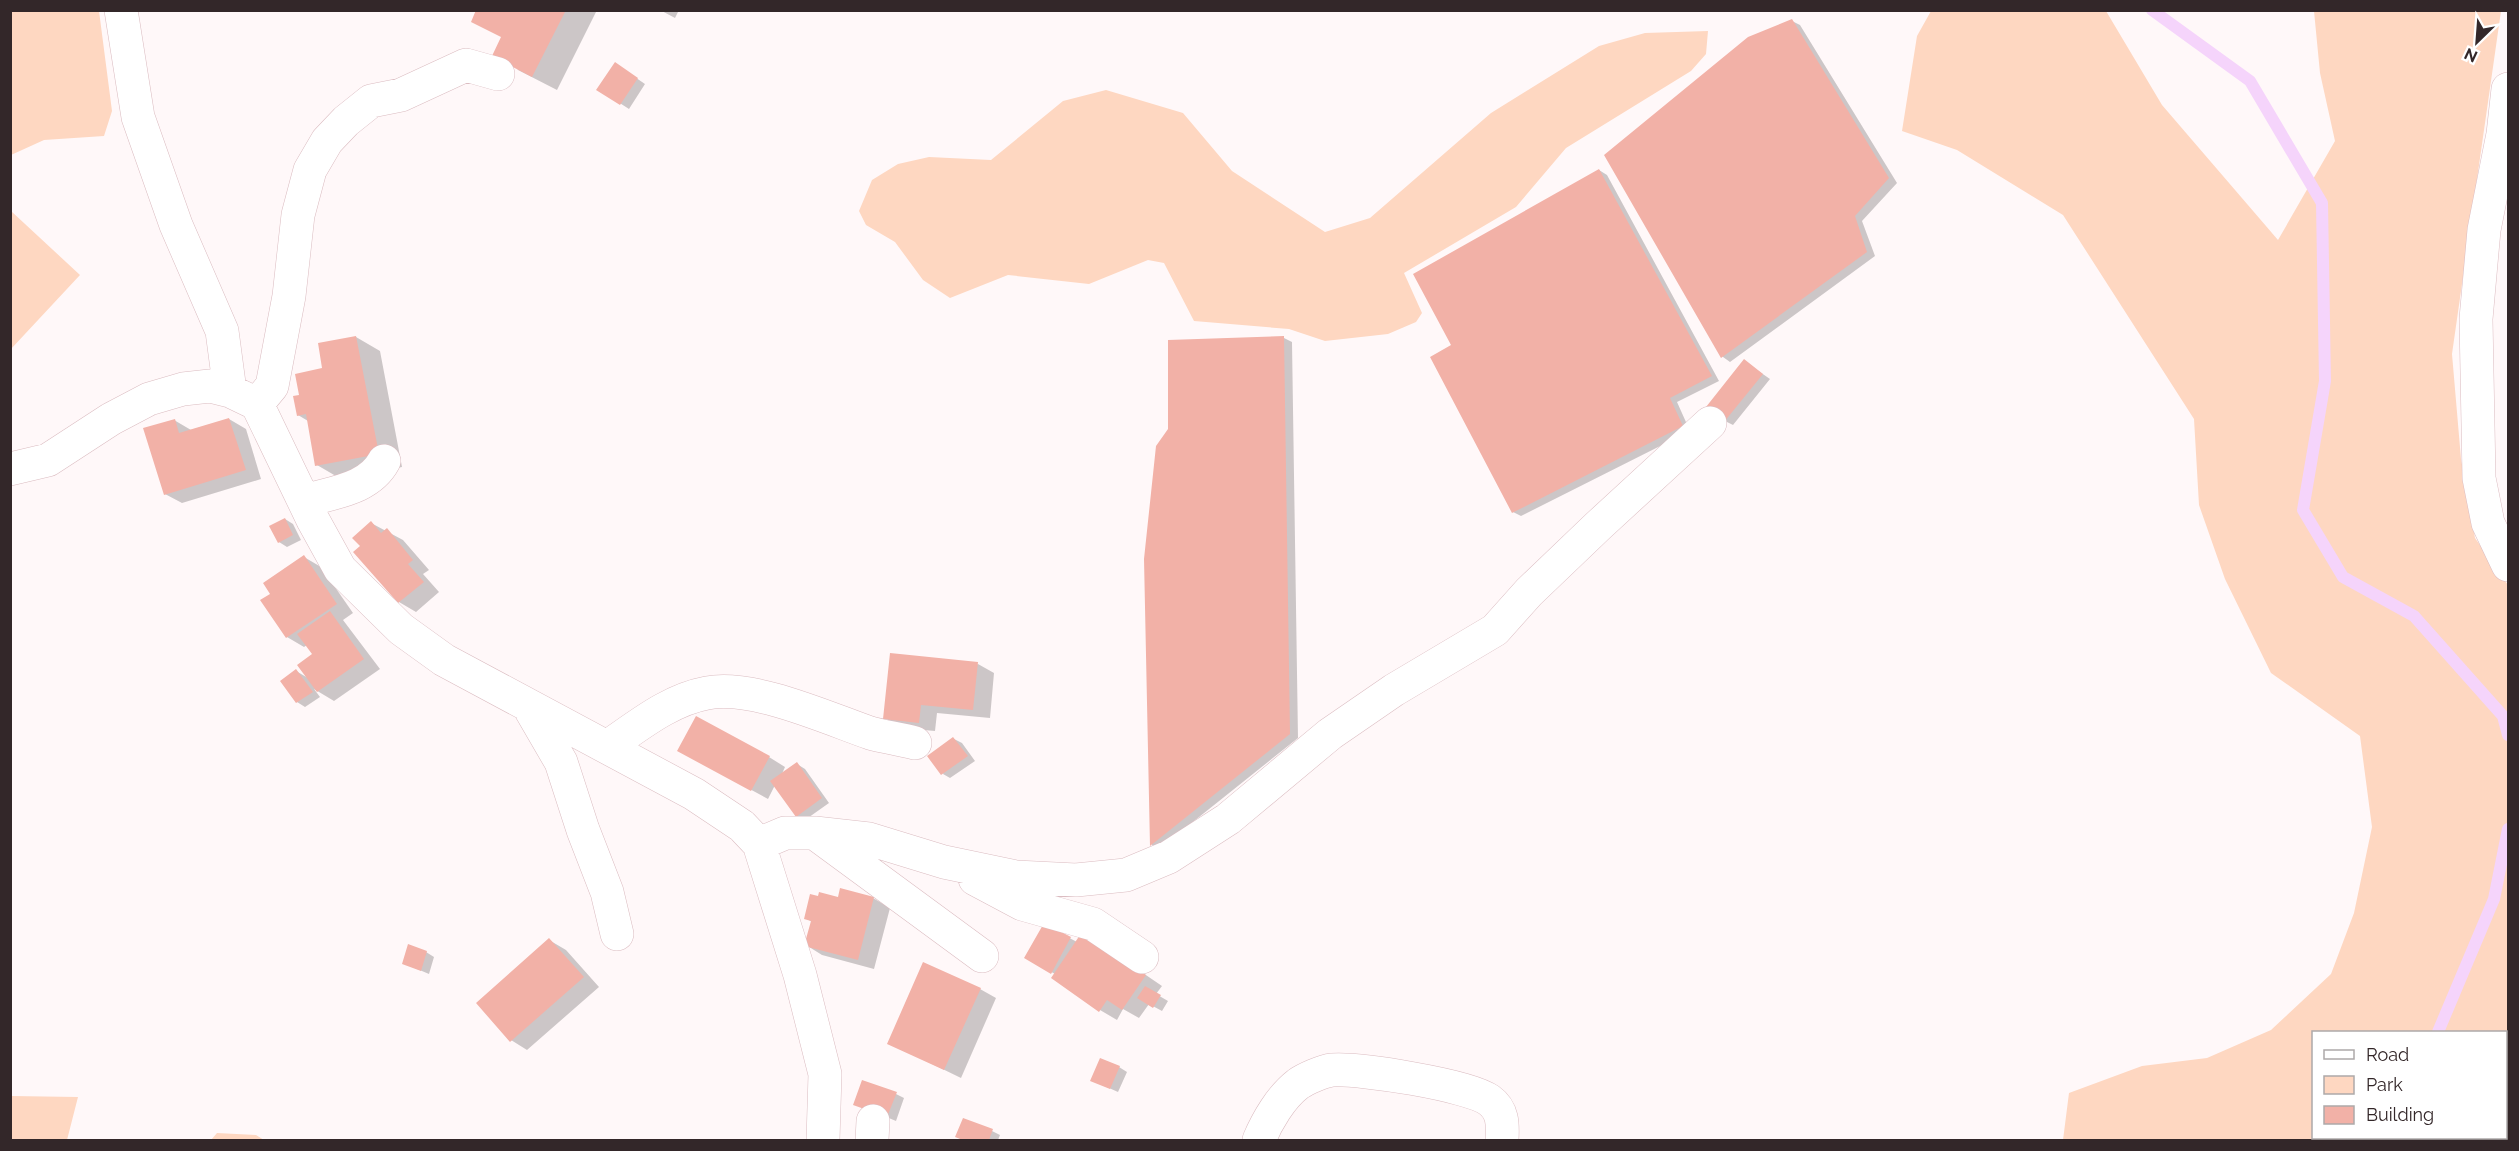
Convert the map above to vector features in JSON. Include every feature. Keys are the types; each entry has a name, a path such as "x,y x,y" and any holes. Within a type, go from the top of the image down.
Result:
{"street":[{"path":"121,10 138,117 176,225 222,331 244,398 305,501 340,569 401,629 444,660 694,794 742,826 759,844 796,964 825,1074 823,1140"},
{"path":"10,468 48,460 111,419 148,399 210,386 244,398 272,386 289,296 298,215 310,170 327,141 346,121 371,101 432,83 465,65 498,74"},
{"path":"2508,88 2503,134 2484,230 2476,319 2479,478 2488,523 2508,565"},
{"path":"759,844 785,833 815,832 869,839 944,862 1016,877 1076,880 1126,875 1169,857 1228,819 1330,734 1394,690 1495,630 1529,592 1710,423"},
{"path":"305,501 364,483 378,472 384,461"},
{"path":"607,747 662,710 707,693 737,692 807,709 873,734 915,742"},
{"path":"529,707 561,762 583,830 607,892 617,934"},
{"path":"815,832 982,956"},
{"path":"944,862 1022,904 1092,924 1142,957"},
{"path":"1259,1140 1280,1104 1299,1083 1331,1070 1390,1076 1470,1089 1490,1100 1503,1118 1502,1140"}],"green space":[{"path":"11,10 99,11 112,111 104,136 44,140 11,155"},
{"path":"1931,11 2106,11 2162,105 2278,240 2335,141 2320,73 2314,11 2501,11 2452,354 2461,459 2475,538 2508,585 2508,1140 2063,1140 2069,1093 2142,1066 2207,1058 2271,1030 2331,974 2354,913 2372,827 2360,736 2271,673 2225,579 2199,505 2194,419 2063,215 1957,150 1902,131 1917,36"},
{"path":"1708,31 1706,54 1691,71 1566,148 1516,207 1404,273 1422,313 1416,322 1388,334 1325,341 1289,329 1194,321 1164,263 1148,260 1089,284 1008,275 950,298 923,280 895,242 866,225 859,211 872,180 898,164 929,157 991,160 1063,101 1106,90 1183,113 1232,171 1325,232 1370,218 1491,113 1599,46 1645,33"},
{"path":"11,211 80,275 10,349"},
{"path":"11,1096 78,1097 67,1140 11,1140"},
{"path":"217,1133 256,1135 264,1140 211,1140"}],"building":[{"path":"476,10 566,10 532,77 492,56 501,37 471,22"},
{"path":"1792,19 1889,178 1855,216 1867,252 1721,358 1604,155 1748,37"},
{"path":"615,62 638,78 620,105 596,90"},
{"path":"1599,169 1712,376 1670,398 1683,426 1512,513 1430,357 1451,345 1413,274"},
{"path":"356,336 379,454 315,466 306,414 297,416 293,396 299,395 295,374 322,368 318,343"},
{"path":"1284,336 1290,734 1150,846 1144,559 1156,446 1168,429 1168,340"},
{"path":"1744,359 1763,374 1724,422 1706,407"},
{"path":"229,418 246,470 164,495 143,428 175,419 179,433"},
{"path":"285,518 293,535 278,543 269,526"},
{"path":"371,521 381,533 387,528 413,560 408,564 424,582 398,603 353,552 360,546 352,538"},
{"path":"304,555 337,604 286,638 260,600 270,594 263,583"},
{"path":"330,611 364,659 317,692 297,665 312,654 297,634"},
{"path":"890,653 978,662 973,710 921,705 919,723 883,719"},
{"path":"296,669 313,692 296,703 280,681"},
{"path":"696,716 770,756 751,791 677,751"},
{"path":"953,737 968,756 941,775 927,756"},
{"path":"797,762 822,798 796,817 770,781"},
{"path":"840,888 874,897 858,960 804,946 811,921 804,919 810,894 818,896 819,892 838,897"},
{"path":"1044,923 1071,937 1051,974 1024,958"},
{"path":"1082,932 1146,975 1122,1010 1107,1000 1099,1012 1051,978"},
{"path":"549,938 584,977 510,1042 476,1003"},
{"path":"408,944 427,951 421,971 402,964"},
{"path":"923,962 981,988 944,1070 887,1044"},
{"path":"1145,986 1161,995 1153,1008 1137,998"},
{"path":"1100,1058 1120,1066 1110,1089 1090,1081"},
{"path":"862,1080 897,1092 887,1117 853,1105"},
{"path":"963,1118 993,1129 989,1140 963,1140 955,1137"}],"waterway":[{"path":"2152,10 2250,81 2322,203 2325,381 2303,510 2343,577 2414,616 2503,716 2508,735"},
{"path":"2438,1031 2494,899 2508,829"}]}
